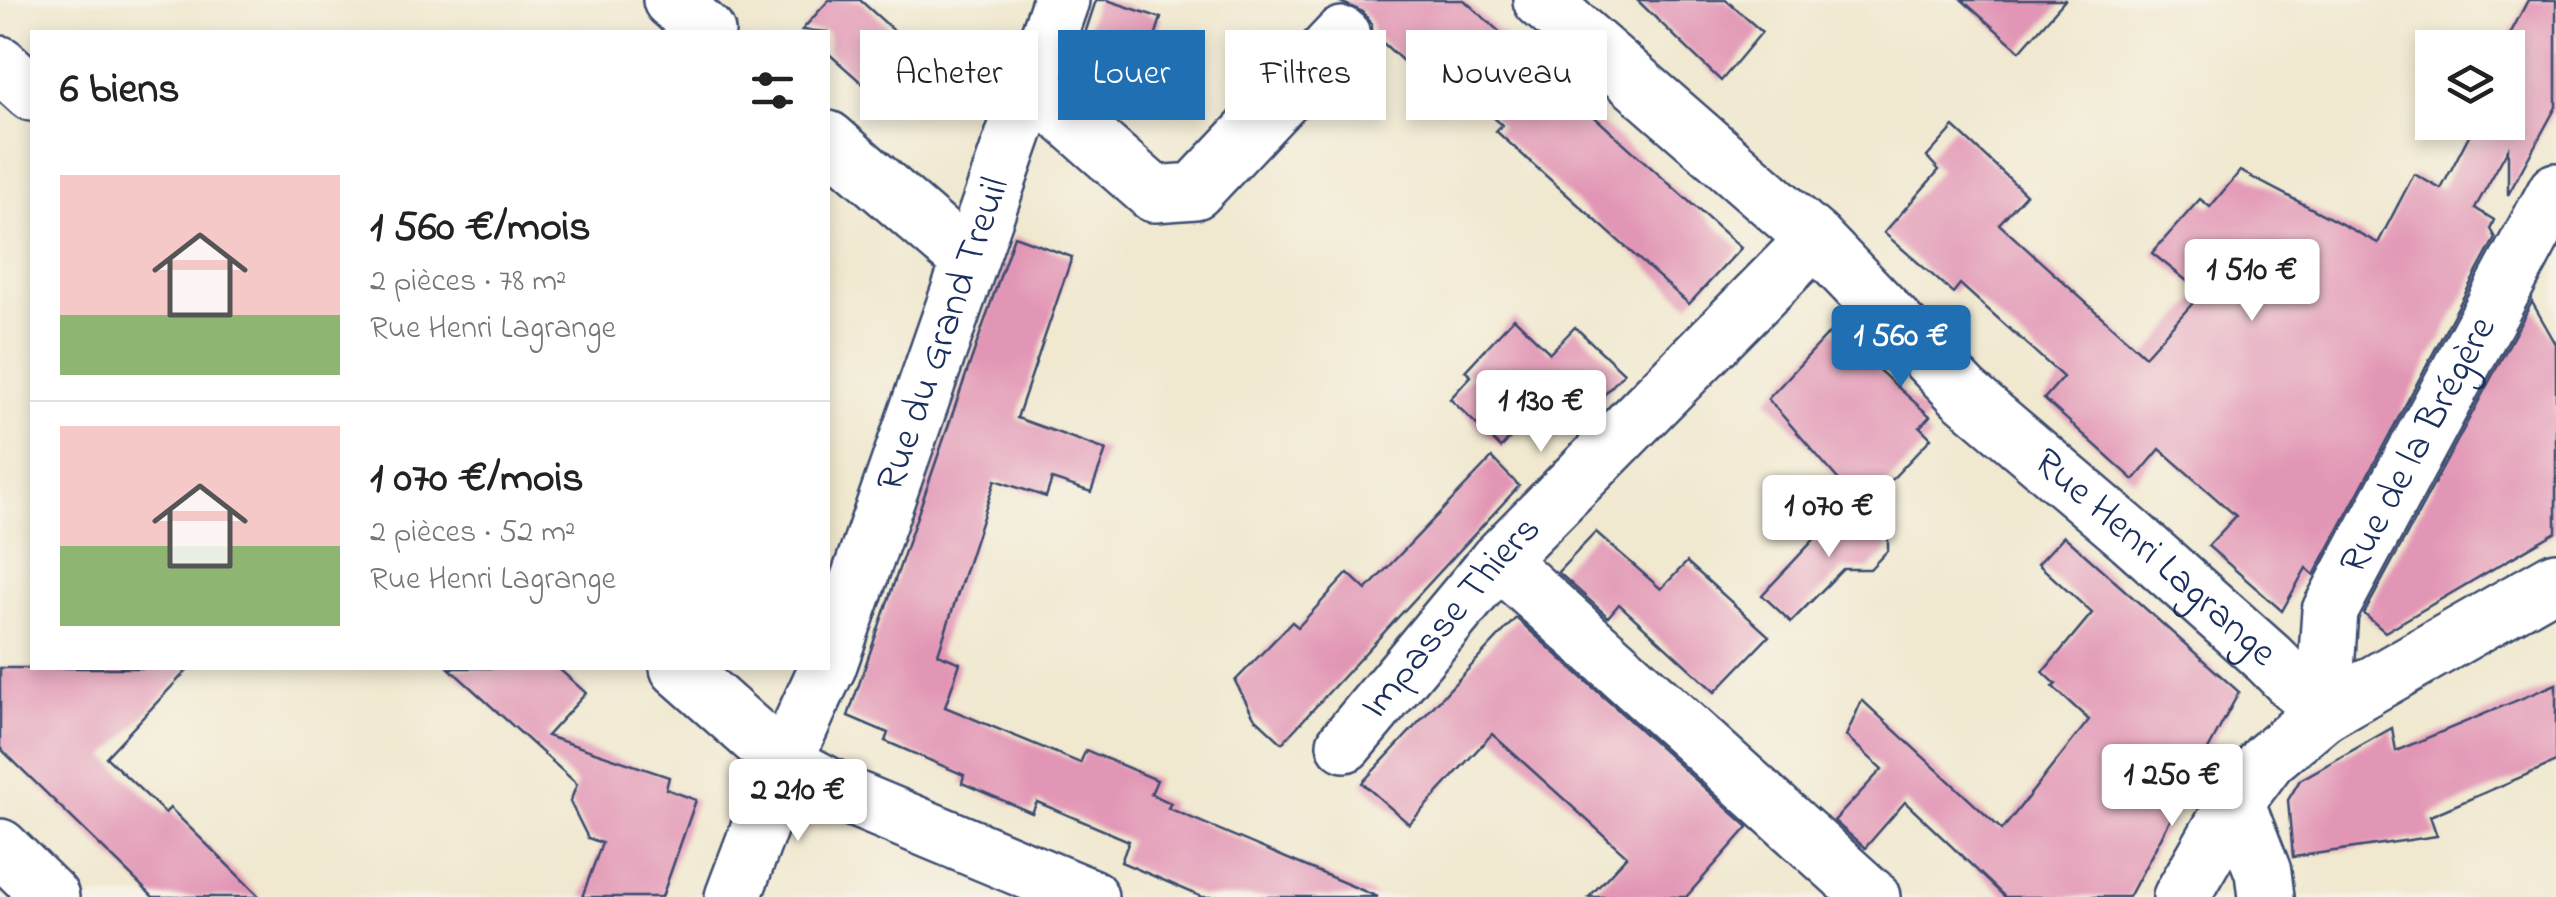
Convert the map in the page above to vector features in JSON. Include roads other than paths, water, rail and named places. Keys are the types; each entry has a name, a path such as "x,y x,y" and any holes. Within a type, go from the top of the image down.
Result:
{"street":[{"path":"671,0 706,30"},
{"name":"Rue du Grand Treuil","path":"1038,65 1060,0"},
{"name":"Rue Henri Lagrange","path":"1542,0 1815,239 1964,394 2132,537 2269,659 2323,713"},
{"path":"0,64 30,91"},
{"path":"1038,92 1154,194 1195,191 1262,120"},
{"name":"Rue du Grand Treuil","path":"830,658 1019,120"},
{"path":"830,142 968,260"},
{"name":"Rue de la Brégère","path":"2323,713 2330,611 2556,192"},
{"name":"Impasse Thiers","path":"1345,744 1498,560 1815,239"},
{"path":"1498,560 1872,897"},
{"path":"2182,897 2236,802 2268,759 2323,713 2556,580"},
{"path":"680,670 784,762 850,797 1090,897"},
{"name":"Rue du Grand Treuil","path":"733,897 784,762 826,670"},
{"path":"2236,802 2263,872 2266,897"},
{"path":"0,848 51,897"}]}
